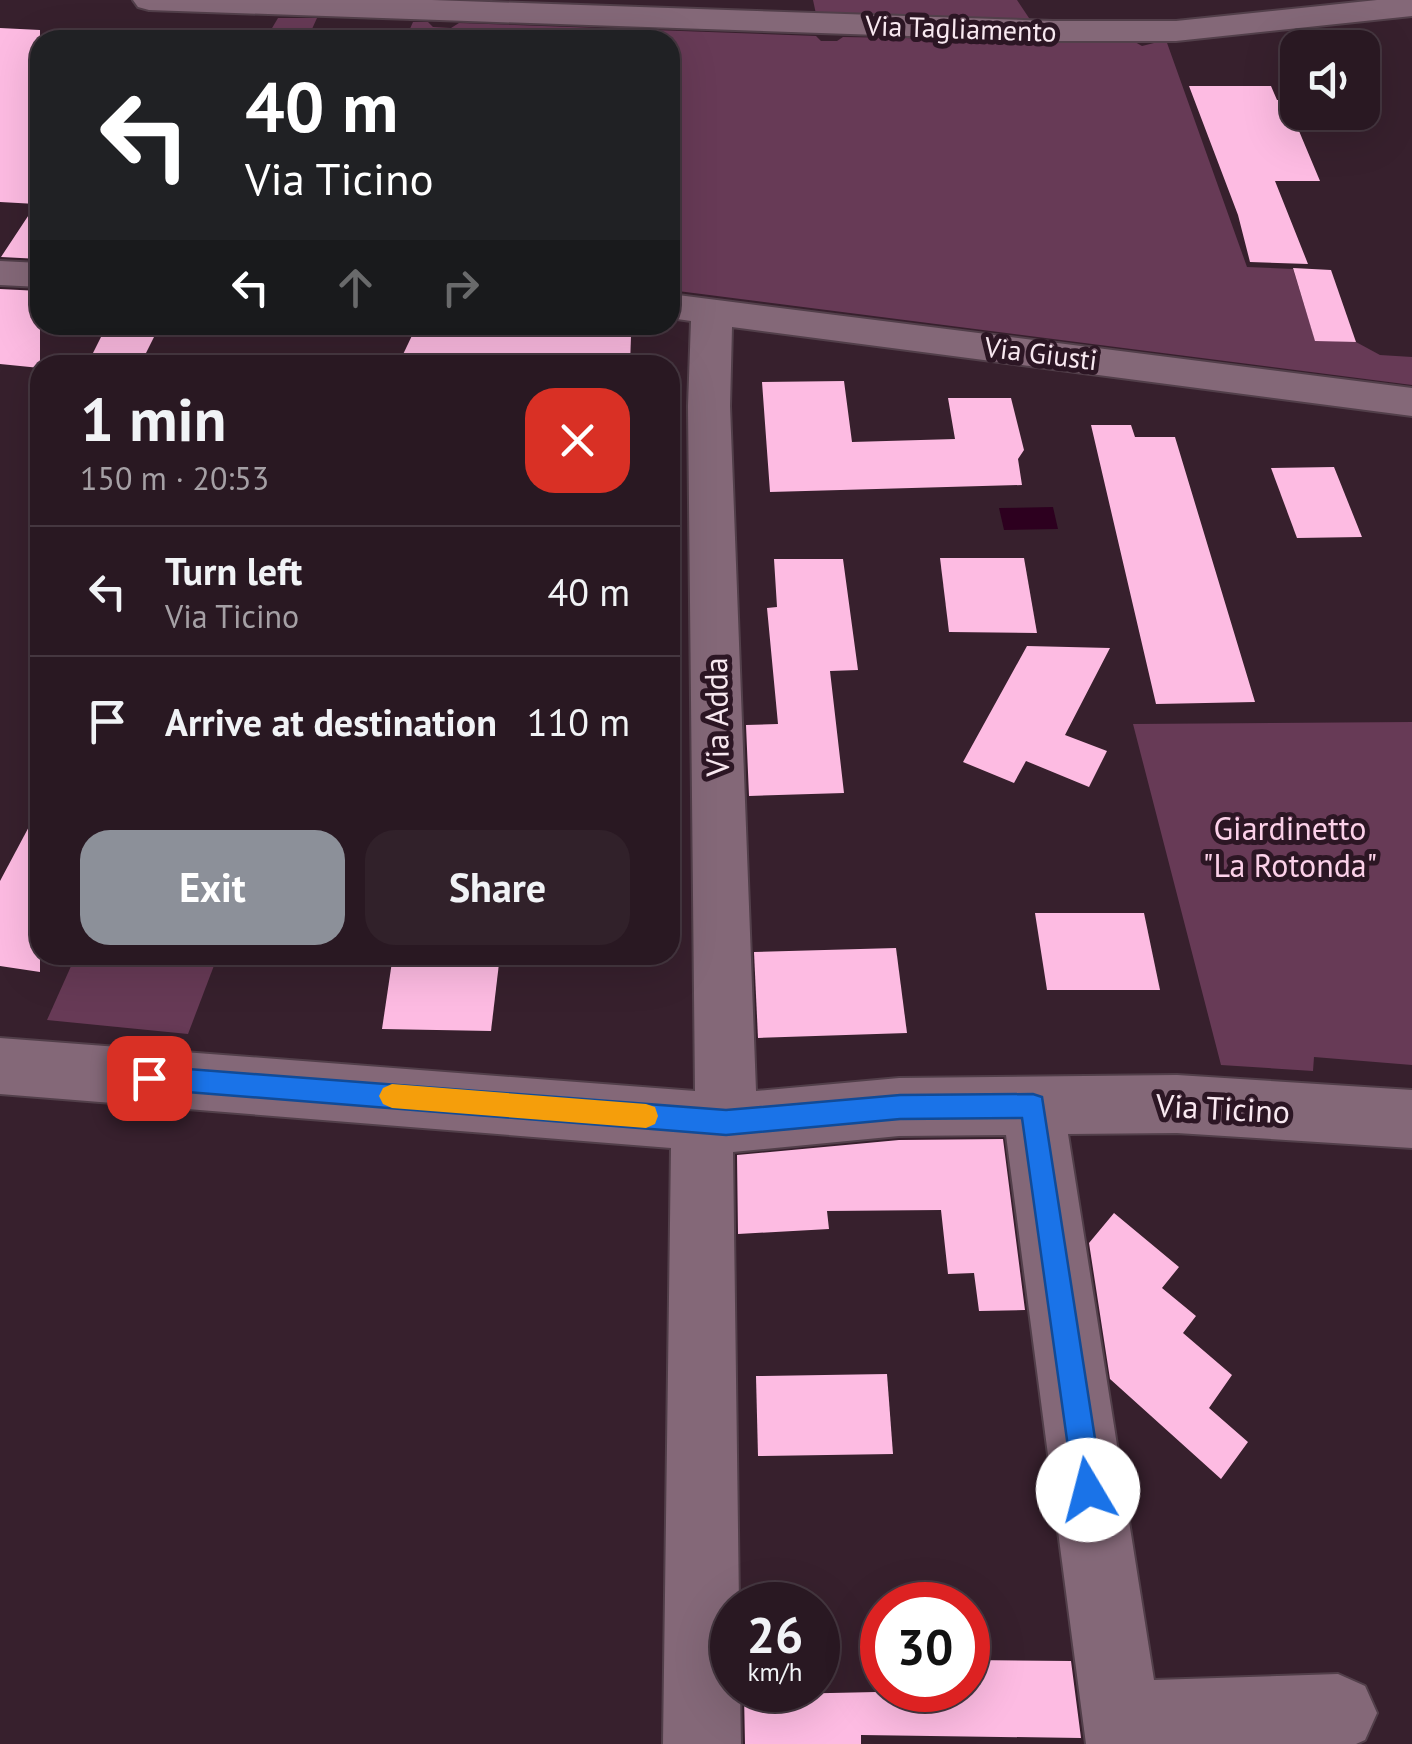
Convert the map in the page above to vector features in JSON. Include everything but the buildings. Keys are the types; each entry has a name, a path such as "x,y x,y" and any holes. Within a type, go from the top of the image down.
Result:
{"street":[{"name":"Via Tagliamento","path":"149,0 1053,32 1343,7 1412,6"},
{"path":"0,273 30,274"},
{"name":"Via Giusti","path":"691,309 1412,402"},
{"name":"Via Adda","path":"691,309 709,406 714,1122 702,1744"},
{"name":"Via Ticino","path":"0,1066 714,1122 900,1107 1177,1104 1412,1119"},
{"path":"1033,1106 1123,1732 1338,1713"}],"green space":[{"path":"813,0 1017,0 1031,21 816,14"},
{"path":"278,18 317,18 312,30 271,30"},
{"path":"413,22 428,22 433,27 451,28 459,23 651,30 409,30"},
{"path":"680,31 816,36 821,41 843,37 1135,42 1142,46 1166,40 1247,267 1293,269 1315,340 1356,342 1380,355 1412,357 1412,385 680,291"},
{"name":"Giardinetto \"La Rotonda\"","path":"1412,722 1412,1065 1314,1057 1313,1071 1221,1065 1133,724"},
{"path":"72,965 214,965 188,1034 47,1020"}],"shaded area":[{"path":"1053,507 1058,529 1004,530 999,508"}],"slow traffic":[{"path":"392,1096 646,1116"}],"route":[{"path":"149,1078 726,1122 900,1107 1033,1106 1088,1490"}]}
